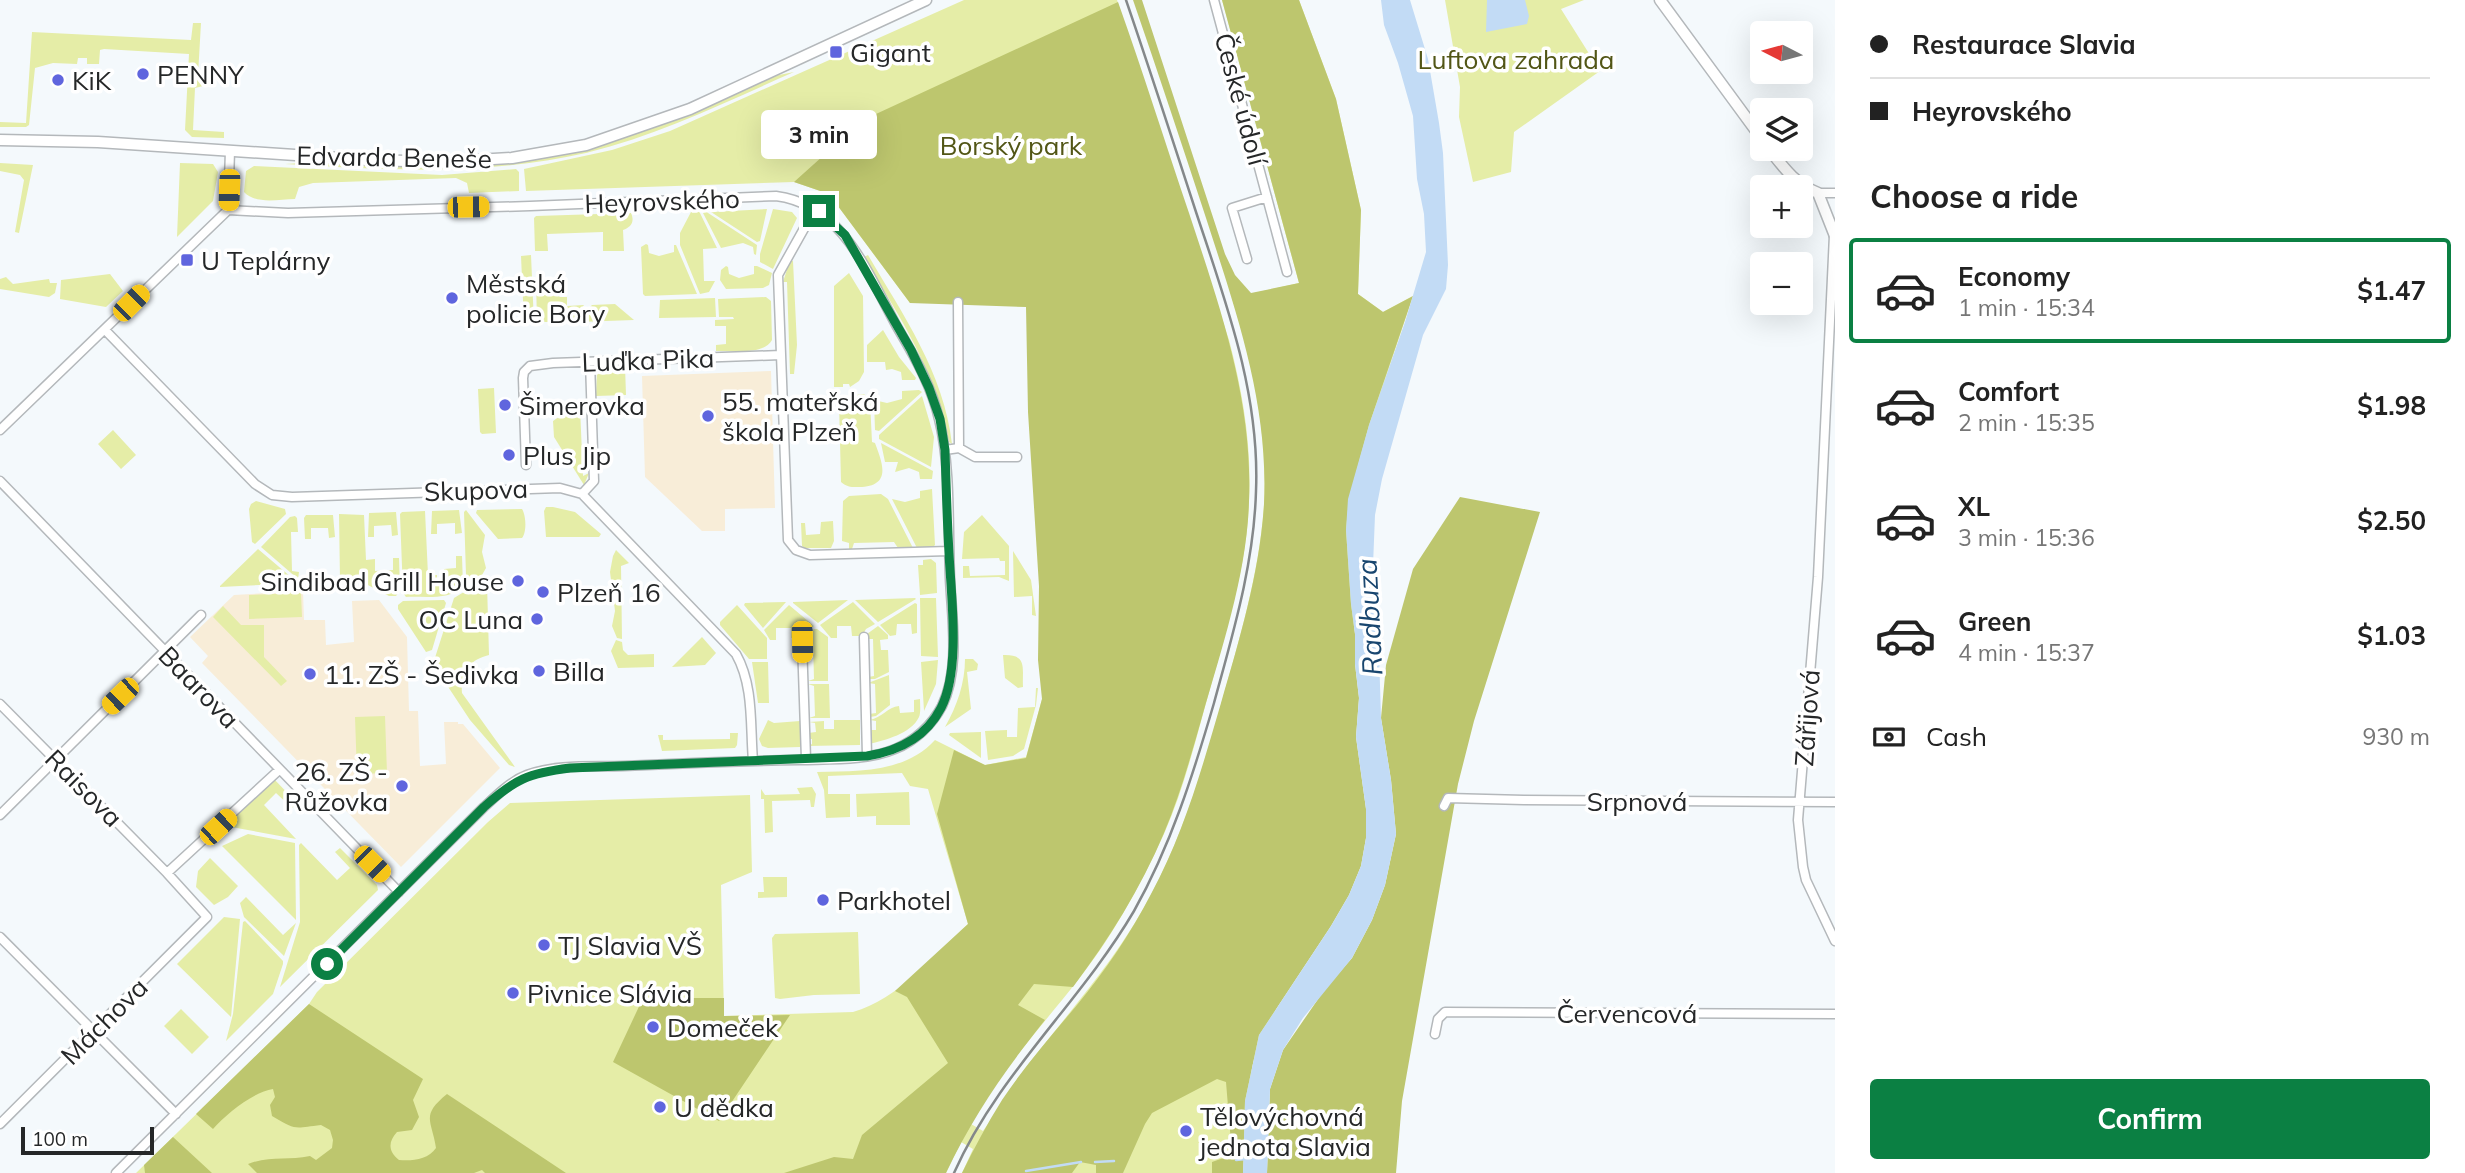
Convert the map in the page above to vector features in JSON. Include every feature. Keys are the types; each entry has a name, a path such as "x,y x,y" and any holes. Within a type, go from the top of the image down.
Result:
{"street":[{"name":"Edvarda Beneše","path":"0,140 98,142 370,160 442,162 512,158 586,145 690,109 926,0"},
{"name":"České údolí","path":"1214,0 1287,272"},
{"path":"1660,0 1750,123"},
{"path":"0,430 228,210 230,151"},
{"path":"1778,161 1790,176 1807,189 1818,193 1835,193"},
{"path":"1818,193 1835,235"},
{"name":"Heyrovského","path":"116,1173 484,807 528,775 570,768 806,760 867,756 895,750 922,733 933,720 948,690 953,656 945,450 940,419 911,350 845,235 832,220 815,209 796,200 776,196 288,213 228,210"},
{"name":"České údolí","path":"1247,259 1232,208 1267,197"},
{"path":"815,209 778,275 786,532 792,546 800,553 810,555 949,551"},
{"name":"Zářijová","path":"1835,235 1818,577 1798,820 1803,867 1835,941"},
{"path":"958,302 959,448"},
{"name":"Skupova","path":"105,330 255,484 272,495 292,497 550,488 582,494"},
{"name":"Luďka Pika","path":"526,465 523,378 526,369 534,365 780,355"},
{"path":"590,362 594,481 582,494 736,654 748,685 753,761"},
{"path":"945,450 959,448 975,457 1017,457"},
{"name":"Baarova","path":"0,481 399,892"},
{"path":"0,815 201,615"},
{"path":"864,637 867,756"},
{"path":"802,642 806,760"},
{"name":"Raisova","path":"0,704 167,873 206,917"},
{"path":"167,873 279,770"},
{"name":"Srpnová","path":"1444,806 1448,798 1835,802"},
{"name":"Máchova","path":"0,1124 206,917"},
{"path":"0,937 176,1114"},
{"name":"Červencová","path":"1435,1034 1438,1019 1445,1012 1835,1014"}],"shaded area":[{"name":"55. mateřská škola Plzeň","path":"771,371 775,508 725,509 725,531 702,531 645,477 642,376"},
{"path":"303,591 304,620 325,620 326,645 354,642 352,601 379,600 407,637 409,711 418,711 420,766 446,764 444,722 458,722 463,724 500,768 401,867 202,663 208,656 190,637 234,595"}],"green space":[{"name":"Borský park","path":"964,0 1117,0 1229,340 1245,420 1250,481 1248,524 1236,591 1191,757 1172,815 1144,875 1106,941 985,1099 971,1124 983,1131 1016,1081 1122,943 1162,873 1190,805 1205,759 1253,584 1264,505 1264,452 1252,374 1232,298 1299,283 1222,0 1299,0 1336,99 1361,210 1358,294 1383,312 1413,296 1385,380 1312,952 1279,1002 1252,1064 1243,1173 962,1173 973,1149 961,1142 946,1173 136,1173 510,803 750,795 752,872 721,885 724,1016 853,1012 870,1006 915,975 968,924 928,789 910,786 902,773 828,776 828,794 850,794 850,817 826,818 824,790 817,772 864,770 895,764 910,759 935,740 985,765 1026,757 1042,699 1042,311 977,287 950,288 910,303 829,194 794,182 526,191 524,169 612,150 670,131"},
{"path":"1133,0 1142,0 1225,254 1235,275 1251,293 1299,283 1222,0 1299,0 1336,99 1361,210 1358,294 1383,312 1413,296 1369,425 1349,499 1346,530 1359,698 1356,737 1366,809 1366,838 1361,866 1349,895 1259,1035 1245,1101 1243,1173 1212,1173 1212,1162 1232,1155 1226,1082 1217,1079 1152,1113 1123,1173 1096,1173 1096,1165 1080,1162 1072,1173 962,1173 1002,1100 1107,965 1135,923 1163,871 1183,824 1207,752 1242,629 1262,529 1264,467 1261,430 1248,358 1217,253"},
{"name":"Luftova zahrada","path":"1445,0 1584,0 1561,9 1600,71 1514,132 1511,172 1473,182 1459,117 1460,87"},
{"path":"1118,2 1223,319 1246,427 1249,501 1244,556 1218,664 1180,790 1164,833 1135,893 1112,932 1073,987 1034,984 1018,1005 1045,1020 991,1094 946,1173 784,1173 834,1157 853,1159 862,1135 948,1063 907,997 895,991 968,924 937,814 954,750 985,765 1026,758 1042,699 1038,660 1039,586 1028,412 1026,307 910,303 829,194 794,182 863,120"},
{"path":"193,23 201,23 198,75 208,76 207,85 195,88 193,130 224,132 224,138 192,137 185,130 189,54 104,49 100,50 99,64 87,64 87,58 78,58 77,64 53,63 35,68 29,125 0,127 0,122 26,123 32,32 191,40"},
{"path":"794,72 640,137 586,153 548,160 436,169 285,164 460,167 544,157 622,137 698,110 774,76"},
{"path":"0,163 33,165 19,233 15,232 24,180 20,175 0,171"},
{"path":"180,163 213,164 218,172 213,201 177,237"},
{"path":"254,166 442,175 516,169 519,172 519,191 469,193 467,183 456,178 313,183 299,187 295,199 261,200 244,192 246,171"},
{"path":"767,209 760,241 757,242 711,212"},
{"path":"773,209 792,212 797,218 773,269 760,262 760,254"},
{"path":"699,211 717,248 703,249 704,281 715,281 709,292 700,294 680,245 680,233 691,212"},
{"path":"705,211 757,245 756,255 753,247 743,243 721,248 703,213"},
{"path":"631,213 632,224 623,230 624,251 603,251 603,232 547,234 548,251 535,251 536,216"},
{"path":"646,244 649,253 659,256 674,252 676,245 697,294 645,296 641,247"},
{"path":"531,255 534,323 524,323 521,256"},
{"path":"868,255 908,322 931,369 948,418 952,444 949,442 926,368 864,257"},
{"path":"790,260 793,261 797,345 794,374 790,374 787,282 783,282"},
{"path":"726,266 729,274 739,278 754,274 754,266 757,266 772,273 769,285 763,288 726,289 720,280 721,270"},
{"path":"849,273 863,296 864,372 859,381 850,387 849,384 843,384 843,387 834,387 834,286"},
{"path":"110,274 123,291 106,307 60,299 61,280"},
{"path":"6,277 13,284 49,279 50,283 57,283 55,293 49,297 0,289 0,279"},
{"path":"549,279 549,286 560,297 567,297 567,306 584,305 571,322 537,322 536,280"},
{"path":"766,297 771,301 772,340 768,345 755,350 716,351 716,345 726,344 726,326 715,326 715,320 734,319 719,317 718,299"},
{"path":"715,298 716,317 659,318 660,300"},
{"path":"615,304 634,320 577,320 592,305"},
{"path":"883,330 915,380 902,380 901,372 886,370 885,362 867,362 867,345"},
{"path":"606,366 625,366 626,395 596,396 597,371"},
{"path":"494,388 496,433 482,434 478,389"},
{"path":"902,391 922,392 879,431 875,430 874,400 887,403 902,399"},
{"path":"864,394 870,401 872,442 878,450 882,471 878,482 851,487 841,482 839,402 847,396"},
{"path":"922,396 934,437 931,467 879,439 879,435"},
{"path":"572,408 580,408 583,476 589,473 584,485 554,437 553,421"},
{"path":"113,430 136,455 121,469 98,444"},
{"path":"881,443 933,471 932,479 920,479 919,472 909,468 895,472 898,462 885,462"},
{"path":"932,489 935,545 917,548 892,499 905,502 920,498 920,491"},
{"path":"881,494 888,499 913,548 898,548 894,542 854,543 852,549 849,549 849,543 842,541 843,501 849,496"},
{"path":"1460,497 1540,512 1474,721 1458,784 1402,1101 1396,1173 1267,1173 1270,1089 1283,1050 1325,989 1352,958 1372,920 1385,885 1396,834 1381,718 1386,665 1413,569"},
{"path":"256,501 285,509 286,514 255,544 252,542 249,509"},
{"path":"546,507 575,512 601,534 599,537 546,537 544,511"},
{"path":"522,509 525,532 522,538 498,539 476,513 477,510"},
{"path":"459,510 462,533 455,534 455,523 437,524 437,534 431,534 432,511"},
{"path":"466,510 485,535 482,552 486,568 482,575 473,581 466,575"},
{"path":"425,511 428,575 437,575 437,586 444,586 444,569 456,568 456,556 462,556 463,586 444,596 406,597 403,593 400,514"},
{"path":"396,512 398,535 392,536 391,525 374,526 374,537 368,537 369,513"},
{"path":"339,514 364,515 366,560 375,559 375,571 393,570 393,558 399,558 400,591 396,596 389,596 364,583 340,580"},
{"path":"306,515 333,515 335,537 329,538 328,528 311,528 311,539 305,539"},
{"path":"982,515 1009,546 1009,581 999,577 963,578 963,566 969,566 970,576 1005,575 1005,561 1000,561 999,558 962,559 964,532"},
{"path":"295,516 298,532 291,532 292,571 299,572 298,579 261,547 290,517"},
{"path":"833,521 834,541 831,548 802,546 801,523 805,523 806,535 820,534 821,522"},
{"path":"258,549 298,583 220,587 220,586"},
{"path":"616,550 629,563 621,566 622,639 617,638 612,626 615,611 610,572"},
{"path":"1013,551 1031,580 1036,616 1032,615 1032,596 1014,597"},
{"path":"931,559 936,563 937,593 920,595 918,565 923,565 923,560"},
{"path":"482,581 487,583 489,655 476,660 467,668 462,693 515,767 509,765 470,720 433,664 454,598"},
{"path":"301,593 302,617 249,619 249,595"},
{"path":"915,598 878,622 855,600"},
{"path":"920,598 936,598 938,657 921,656"},
{"path":"444,600 446,603 432,650 426,652 398,605 403,601"},
{"path":"848,600 818,623 793,603 793,602"},
{"path":"786,602 763,628 744,605 745,603"},
{"path":"853,602 875,624 866,629 862,636 852,636 851,626 837,626 837,638 831,638 820,625"},
{"path":"915,603 917,633 912,634 911,624 897,624 896,635 890,636 880,625"},
{"path":"737,605 767,638 767,659 749,659 720,625"},
{"path":"789,605 814,626 808,630 807,622 802,622 801,628 807,631 802,638 791,638 791,628 776,628 776,640 770,640 764,630"},
{"path":"223,606 241,625 264,625 264,657 287,681 281,686 213,617"},
{"path":"878,626 888,635 888,639 880,640 881,650 888,650 889,672 869,679 868,677 874,676 873,639 867,639 867,634"},
{"path":"814,629 828,637 828,681 808,681 814,679 813,642 806,637"},
{"path":"702,637 716,653 705,665 672,667"},
{"path":"616,640 622,642 623,650 628,655 654,654 654,667 618,668 611,651"},
{"path":"1003,655 1011,655 1020,660 1023,687 1018,688 1005,678"},
{"path":"965,659 973,659 978,664 977,670 967,672 971,709 945,727 964,677"},
{"path":"938,660 936,684 924,711 921,662"},
{"path":"752,662 768,662 769,703 758,703"},
{"path":"889,675 890,705 876,716 870,717 869,714 876,713 875,684 868,683"},
{"path":"808,684 829,684 830,718 809,718 815,716 814,686"},
{"path":"1036,688 1036,705 1024,749 1013,756 988,760 985,731 1007,730 1007,737 1017,737 1018,708 1035,707"},
{"path":"920,699 919,717 910,728 869,744 870,730 876,730 876,721 870,720 899,706 900,713 914,712 914,700"},
{"path":"385,716 387,773 357,774 355,717"},
{"path":"768,720 774,723 800,721 800,747 762,746 759,739"},
{"path":"834,720 860,720 860,745 808,746 812,744 812,739 808,739 808,733 816,732 815,723 809,722 824,721 824,729 834,729"},
{"path":"981,732 981,758 949,735 950,733"},
{"path":"730,733 738,733 735,748 662,751 658,735 663,735 663,740 730,739"},
{"path":"274,779 297,803 292,808 276,793 264,805 296,839 226,826"},
{"path":"812,787 816,794 814,807 811,807 810,800 772,801 773,832 765,833 761,789 765,795 800,794 797,788"},
{"path":"909,792 910,825 876,825 876,816 857,817 856,794"},
{"path":"248,834 295,843 296,920 222,846"},
{"path":"301,843 337,880 350,868 335,852 340,848 377,885 378,890 280,987 300,922"},
{"path":"210,858 238,886 228,897 214,905 196,887 198,871"},
{"path":"763,877 787,877 787,897 758,898 758,892 764,892"},
{"path":"246,897 283,935 296,923 284,956 244,917 240,903"},
{"path":"224,917 240,919 231,1017 177,964"},
{"path":"245,921 283,964 273,994 226,1041 233,1014"},
{"path":"858,932 860,994 775,998 772,938 775,934"},
{"path":"643,998 724,998 724,1016 790,1015 719,1121 613,1062"},
{"path":"309,1004 423,1079 413,1100 419,1117 412,1130 397,1132 392,1139 391,1150 399,1160 424,1157 436,1148 431,1113 447,1094 566,1173 485,1173 482,1170 474,1173 257,1173 248,1164 310,1156 316,1160 332,1148 330,1130 321,1125 291,1126 272,1116 270,1105 275,1097 273,1089 240,1104 213,1129 196,1114"},
{"path":"181,1009 209,1037 192,1054 164,1026"},
{"path":"173,1137 212,1173 145,1173 144,1165"}],"water":[{"name":"Radbuza","path":"1381,0 1410,0 1428,59 1443,153 1448,265 1446,289 1423,335 1382,479 1375,515 1372,591 1379,653 1381,718 1396,834 1385,885 1372,920 1352,958 1303,1018 1283,1050 1270,1089 1267,1173 1243,1173 1245,1101 1259,1035 1349,895 1361,866 1366,838 1366,809 1356,737 1359,698 1346,530 1348,499 1369,425 1426,252 1413,116 1384,25"},
{"path":"1487,0 1525,0 1529,16 1527,24 1486,32"}],"waterway":[{"path":"1236,1160 1247,1159"},
{"path":"1095,1162 1114,1161"},
{"path":"1026,1171 1081,1162"}],"railway":[{"path":"954,1173 993,1103 1113,945 1159,861 1180,809 1206,730 1235,624 1251,545 1256,455 1253,419 1239,349 1219,280 1126,0"}],"place":[{"name":"Gigant","path":"836,52"},
{"name":"PENNY","path":"143,74"},
{"name":"KiK","path":"58,80"},
{"name":"U Teplárny","path":"187,260"},
{"name":"Městská policie Bory","path":"452,298"},
{"name":"Šimerovka","path":"505,405"},
{"name":"55. mateřská škola Plzeň","path":"708,416"},
{"name":"Plus Jip","path":"509,455"},
{"name":"Sindibad Grill House","path":"518,581"},
{"name":"Plzeň 16","path":"543,592"},
{"name":"OC Luna","path":"537,619"},
{"name":"Billa","path":"539,671"},
{"name":"11. ZŠ - Šedivka","path":"310,674"},
{"name":"26. ZŠ - Růžovka","path":"402,786"},
{"name":"Parkhotel","path":"823,900"},
{"name":"TJ Slavia VŠ","path":"544,945"},
{"name":"Pivnice Slávia","path":"513,993"},
{"name":"Domeček","path":"653,1027"},
{"name":"U dědka","path":"660,1107"},
{"name":"Tělovýchovná jednota Slavia","path":"1186,1131"}],"route":[{"path":"327,964 484,807 516,781 528,775 570,768 867,756 895,750 922,733 933,720 948,690 953,656 945,450 940,419 927,381 860,261 842,232 832,220 819,211"}]}
